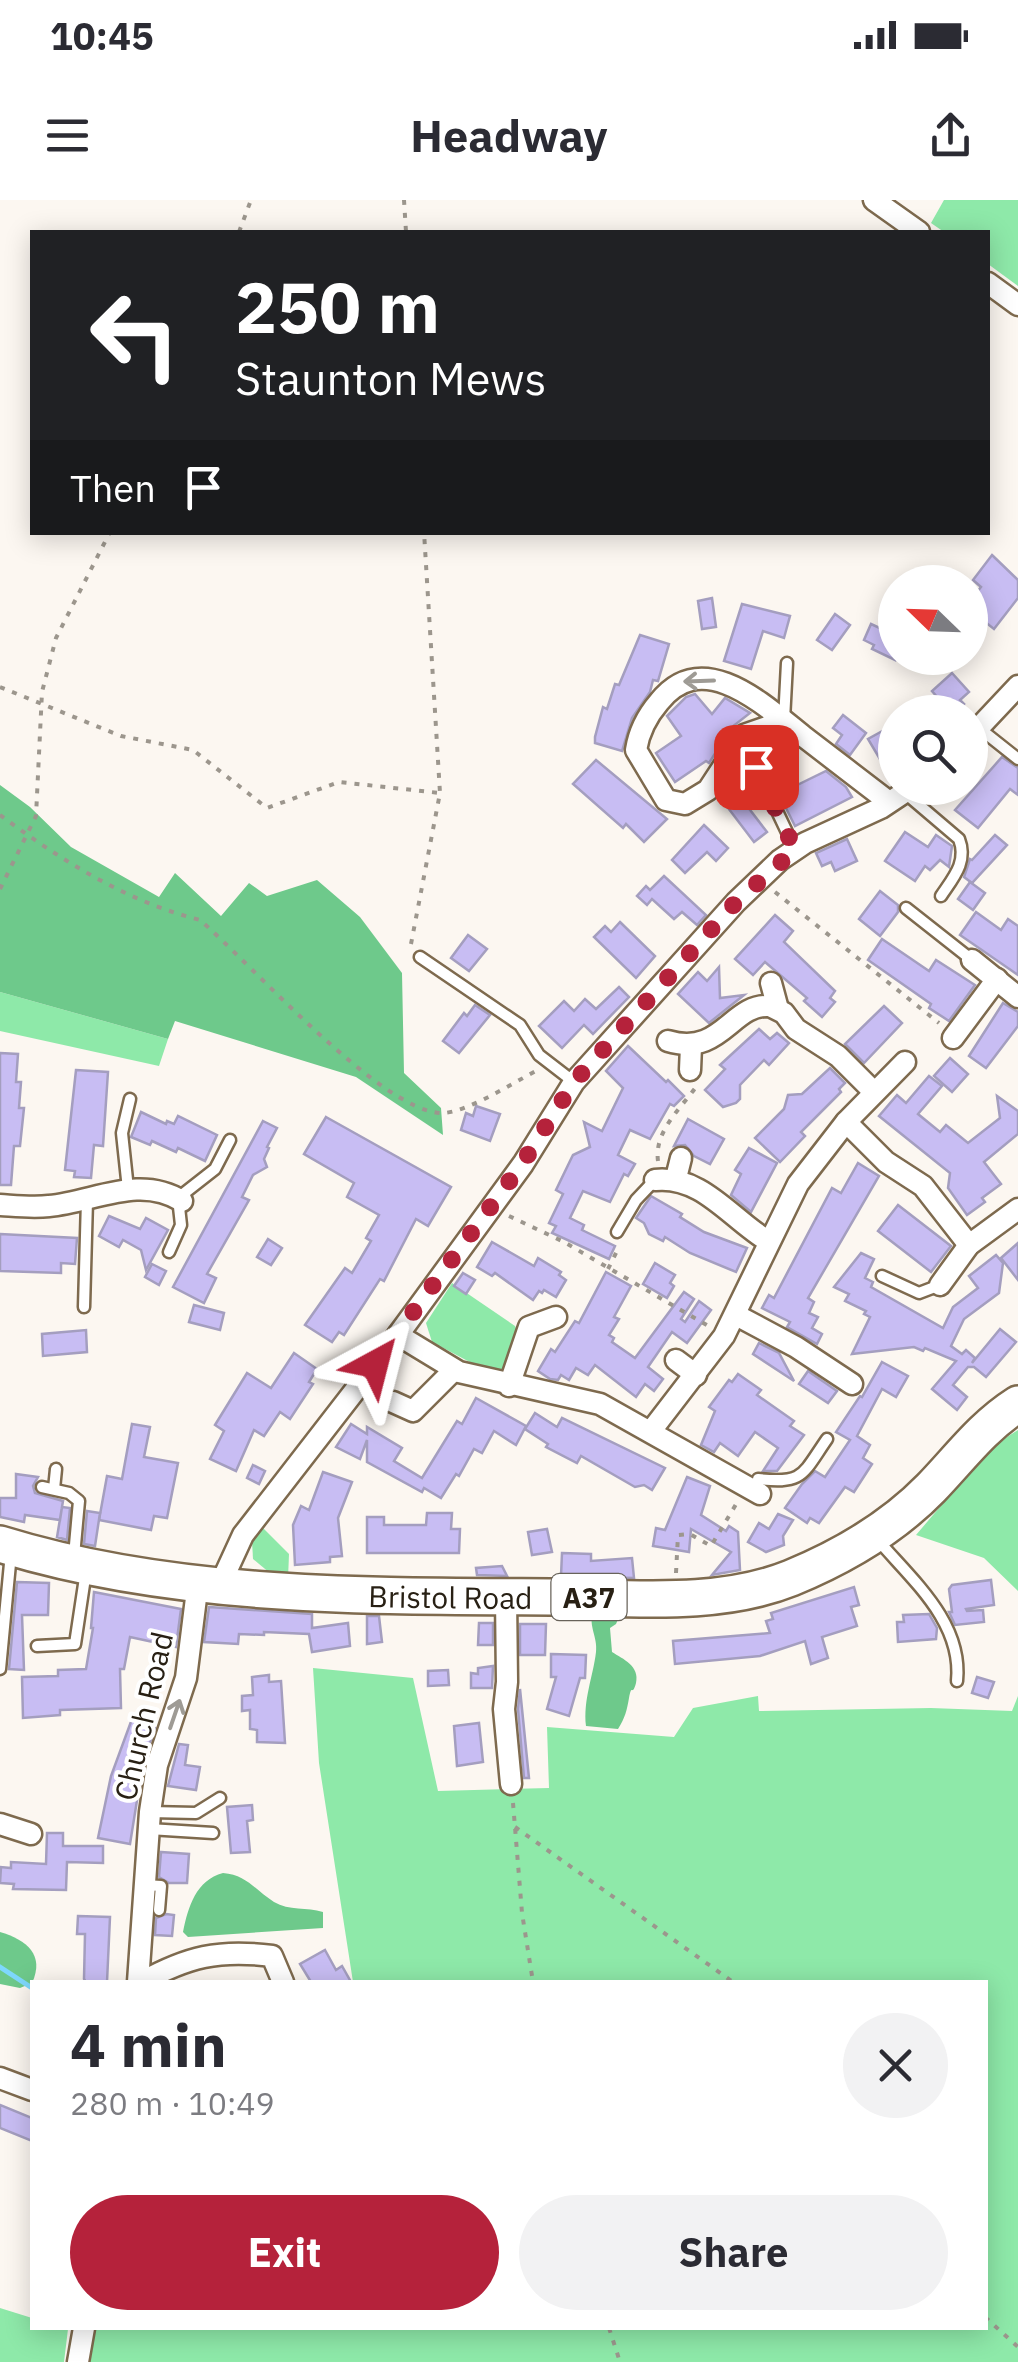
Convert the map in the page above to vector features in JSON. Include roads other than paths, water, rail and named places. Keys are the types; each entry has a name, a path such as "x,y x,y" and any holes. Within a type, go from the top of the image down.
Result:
{"highway":[{"name":"Bristol Road","path":"6,1545 80,1563 209,1583 506,1597 675,1598 734,1594 772,1585 873,1535 930,1490 977,1435 1018,1404"}],"street":[{"path":"874,200 916,230"},
{"path":"990,284 1018,305"},
{"path":"784,721 744,735 708,790 685,804 666,800 636,750 642,728 665,694 695,678 733,684 878,780"},
{"path":"988,717 1018,686"},
{"name":"Church Road","path":"140,1980 157,1765 186,1678 209,1583 491,1208 574,1082 761,878 795,850 880,805"},
{"path":"972,960 1018,996"},
{"path":"954,1036 997,979"},
{"path":"771,983 778,1009 796,1029 838,1056 874,1092"},
{"path":"668,1041 695,1045 723,1032 752,1010 762,1006 778,1009"},
{"path":"690,1070 695,1045"},
{"path":"652,1431 696,1375 719,1333 736,1315 798,1184 846,1122 905,1062"},
{"path":"846,1122 886,1162 923,1186 969,1245"},
{"path":"665,1176 699,1188 768,1241"},
{"path":"0,1205 45,1207 157,1180 180,1199"},
{"path":"940,1285 969,1245 1018,1209"},
{"path":"736,1315 796,1347 852,1384"},
{"path":"508,1386 523,1320 556,1318"},
{"path":"398,1335 454,1370 508,1386 600,1404 754,1487"},
{"path":"676,1360 696,1375"},
{"path":"408,1413 454,1370"},
{"path":"506,1597 504,1709 511,1784"},
{"path":"0,1824 31,1834"},
{"path":"144,1980 177,1963 239,1952 272,1956 281,1980"},
{"path":"0,2078 30,2089"},
{"path":"78,2362 84,2330"}],"lane":[{"path":"784,721 786,662"},
{"path":"988,741 1018,759"},
{"path":"790,750 756,767 795,850"},
{"path":"915,805 959,839 963,850 960,866 941,896"},
{"path":"906,908 972,960"},
{"path":"420,958 520,1024 539,1055 574,1082"},
{"path":"128,1188 122,1133 130,1099"},
{"path":"169,1252 181,1225 180,1199 215,1170 230,1140"},
{"path":"620,1236 636,1200 665,1176"},
{"path":"84,1306 86,1200"},
{"path":"882,1276 919,1293 940,1285"},
{"path":"754,1487 802,1475 826,1439"},
{"path":"37,1646 75,1644 79,1501 69,1493 48,1488 56,1468"},
{"path":"873,1535 938,1609 959,1666 957,1681"},
{"path":"0,1669 6,1545"},
{"path":"150,1821 188,1817 220,1798"},
{"path":"150,1821 213,1833"},
{"path":"145,1885 161,1886 159,1910"}],"waterway":[{"path":"0,1967 30,1987"}]}
